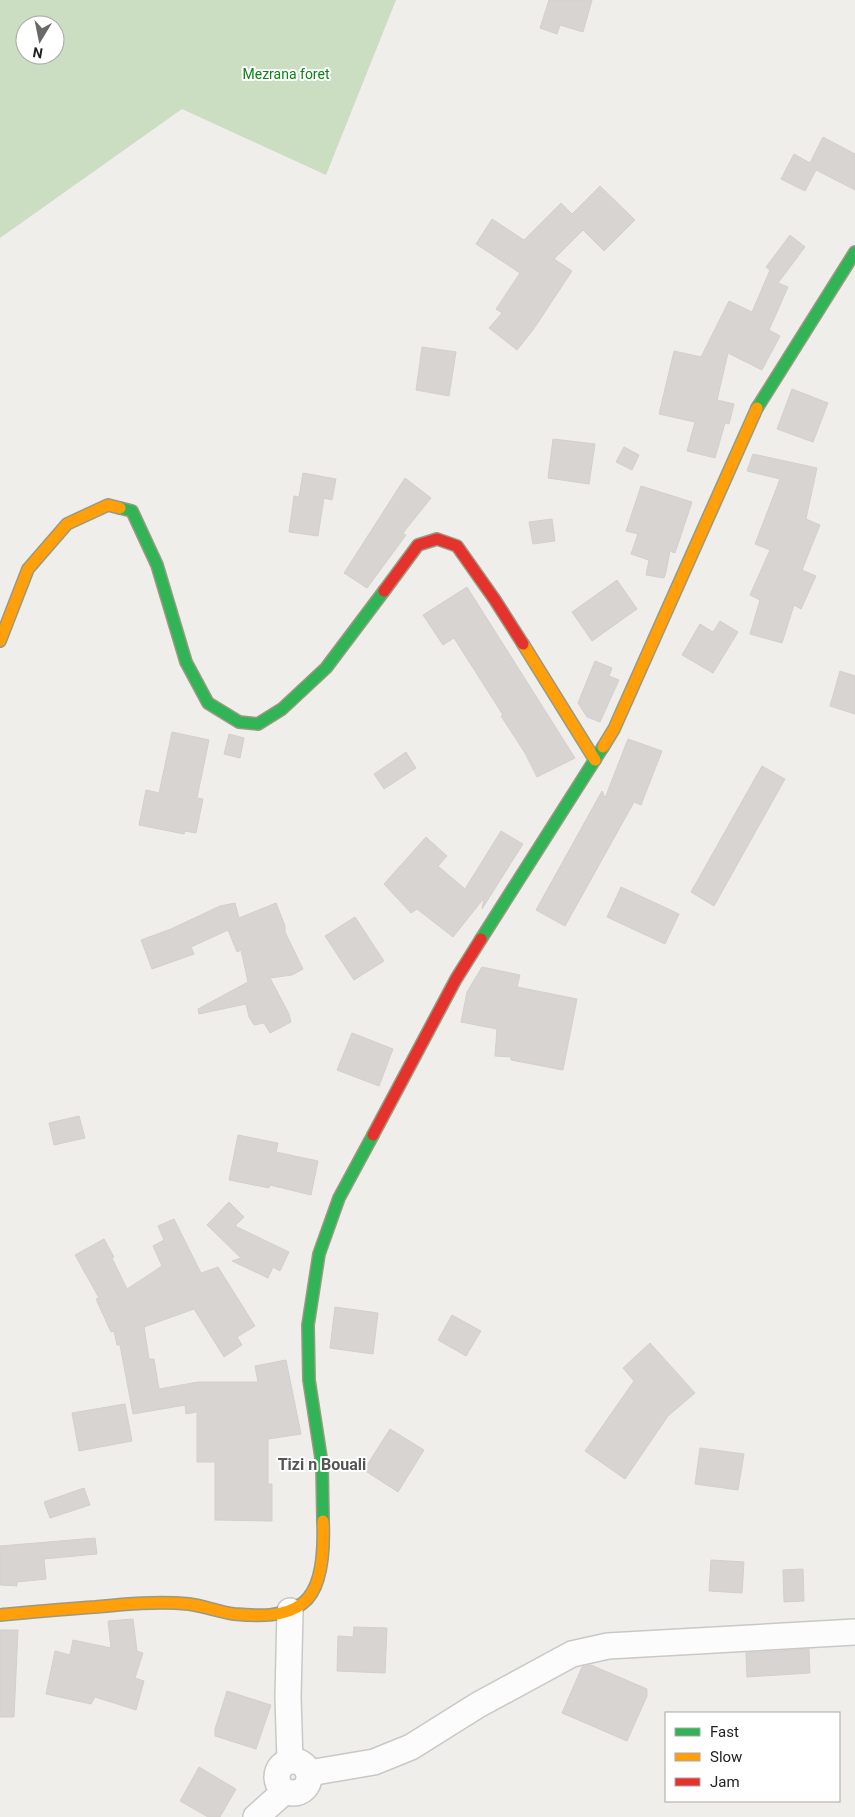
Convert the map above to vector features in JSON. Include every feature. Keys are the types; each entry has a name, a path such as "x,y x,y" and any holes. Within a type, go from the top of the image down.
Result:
{"street":[{"path":"0,1615 134,1603 190,1604 233,1614 269,1614 290,1611 304,1603 312,1593 320,1573 324,1542 322,1464 309,1380 308,1325 319,1254 339,1198 456,979 614,729 753,415 855,252"},
{"path":"0,641 28,569 67,524 108,505 132,511 158,565 186,662 208,703 239,722 258,724 282,709 326,668 418,546 436,539 458,546 495,600 595,760"},
{"path":"290,1611 288,1698 300,1767"},
{"path":"256,1817 284,1792 278,1786 276,1778 278,1770 283,1764 300,1767 374,1762 411,1747 478,1705 572,1654 608,1646 855,1632"}],"green space":[{"name":"Mezrana foret","path":"0,0 396,0 326,175 182,109 0,238"}],"building":[{"path":"549,0 592,0 583,32 560,25 557,34 540,28"},
{"path":"823,137 855,154 855,190 816,170 805,191 781,179 794,154 810,163"},
{"path":"600,186 635,220 604,251 583,230 554,259 572,271 533,330 517,350 489,328 502,313 496,309 520,273 476,244 492,219 524,240 561,203 572,214"},
{"path":"790,235 805,247 778,283 788,287 769,330 780,336 762,370 728,353 717,400 734,404 729,424 725,423 715,458 687,451 695,422 659,414 674,351 701,357 729,301 752,312 770,270 766,267"},
{"path":"422,347 456,352 449,396 416,390"},
{"path":"792,389 828,403 813,442 777,429"},
{"path":"553,439 595,444 589,484 548,478"},
{"path":"624,447 639,455 632,470 616,462"},
{"path":"753,454 817,468 806,519 820,525 802,570 816,576 801,609 794,605 782,643 750,634 760,600 750,595 770,550 755,544 780,479 747,471"},
{"path":"303,473 336,479 332,500 324,498 318,536 289,532 294,496 299,497"},
{"path":"405,478 431,498 403,533 406,535 367,588 344,573"},
{"path":"641,486 692,502 675,553 670,551 664,578 646,575 649,560 631,554 638,534 626,531"},
{"path":"552,519 555,541 533,544 529,522"},
{"path":"617,580 637,609 592,641 572,612"},
{"path":"467,587 575,758 537,777 525,753 501,716 503,715 454,638 443,645 423,615"},
{"path":"720,621 738,632 713,673 682,655 700,624 713,632"},
{"path":"595,661 612,668 609,676 619,680 600,722 587,717 578,703"},
{"path":"840,671 855,676 855,714 830,706"},
{"path":"172,732 209,740 197,798 203,799 196,833 185,831 184,834 139,825 146,790 159,793"},
{"path":"229,734 244,738 240,758 224,754"},
{"path":"628,739 662,751 641,805 634,802 565,926 536,910 602,791 605,798"},
{"path":"406,752 416,768 384,789 374,774"},
{"path":"762,766 785,779 714,906 691,892"},
{"path":"501,831 523,844 482,909 484,898 453,937 417,909 411,913 384,884 426,837 447,856 438,866 465,889"},
{"path":"621,887 679,914 665,944 607,917"},
{"path":"235,903 239,918 276,903 285,926 285,932 303,969 292,975 270,978 289,1014 291,1022 270,1033 264,1023 254,1025 249,1017 246,1004 199,1014 198,1009 248,982 241,950 237,952 228,930 191,947 194,954 152,969 141,940 171,929 220,906"},
{"path":"355,917 384,961 354,980 325,936"},
{"path":"482,967 520,975 517,987 577,999 563,1070 511,1060 511,1057 495,1056 497,1029 461,1022 467,992"},
{"path":"352,1033 393,1049 379,1086 337,1070"},
{"path":"79,1116 85,1138 54,1145 49,1123"},
{"path":"238,1135 278,1143 276,1152 318,1161 311,1195 270,1185 269,1188 229,1180"},
{"path":"229,1202 244,1217 235,1226 289,1252 280,1271 273,1267 268,1278 232,1261 241,1258 207,1225"},
{"path":"174,1219 201,1273 218,1267 255,1326 237,1337 242,1345 224,1357 194,1309 144,1327 149,1359 154,1359 159,1389 198,1382 258,1382 255,1366 286,1360 301,1434 268,1439 268,1484 272,1484 272,1521 215,1520 215,1462 197,1462 197,1412 186,1414 185,1405 133,1414 120,1345 117,1345 114,1331 111,1332 96,1299 99,1298 75,1255 104,1239 114,1257 112,1258 127,1289 162,1266 153,1246 164,1240 158,1226"},
{"path":"335,1307 378,1313 373,1354 330,1348"},
{"path":"452,1315 481,1331 466,1356 438,1340"},
{"path":"650,1343 695,1393 668,1416 625,1479 585,1451 634,1381 623,1368"},
{"path":"125,1404 132,1441 79,1451 72,1413"},
{"path":"390,1429 424,1450 398,1492 364,1470"},
{"path":"700,1448 744,1454 738,1490 695,1484"},
{"path":"84,1488 90,1505 50,1518 44,1502"},
{"path":"95,1538 97,1554 44,1559 46,1579 17,1582 17,1586 0,1585 0,1546"},
{"path":"711,1560 744,1562 742,1593 709,1591"},
{"path":"803,1569 804,1601 784,1602 783,1570"},
{"path":"133,1619 137,1651 143,1653 135,1678 144,1681 136,1710 95,1697 91,1704 46,1694 55,1651 70,1655 73,1640 111,1648 108,1621"},
{"path":"354,1627 387,1628 385,1673 337,1671 338,1636 353,1637"},
{"path":"0,1630 18,1630 14,1717 0,1717"},
{"path":"809,1649 810,1673 747,1677 746,1653"},
{"path":"591,1665 647,1689 647,1696 627,1741 562,1713 582,1667"},
{"path":"227,1691 271,1705 256,1749 215,1736 215,1729"},
{"path":"199,1767 236,1789 220,1817 208,1817 180,1801"}],"traffic: fast":[{"path":"757,408 855,252"},
{"path":"120,508 132,511 157,565 186,662 208,703 239,722 258,724 282,709 326,668 384,591"},
{"path":"481,939 603,747"},
{"path":"323,1521 322,1464 309,1380 308,1325 319,1254 339,1198 373,1135"}],"traffic: slow":[{"path":"603,747 614,729 757,408"},
{"path":"0,641 28,569 67,524 108,505 120,508"},
{"path":"523,644 595,760"},
{"path":"0,1615 154,1603 189,1604 243,1615 279,1614 296,1608 303,1603 315,1587 323,1553 323,1521"}],"traffic: jam":[{"path":"384,591 418,545 437,539 457,546 523,644"},
{"path":"373,1135 456,979 481,939"}],"district":[{"name":"Tizi n Bouali","path":"322,1464"}]}
